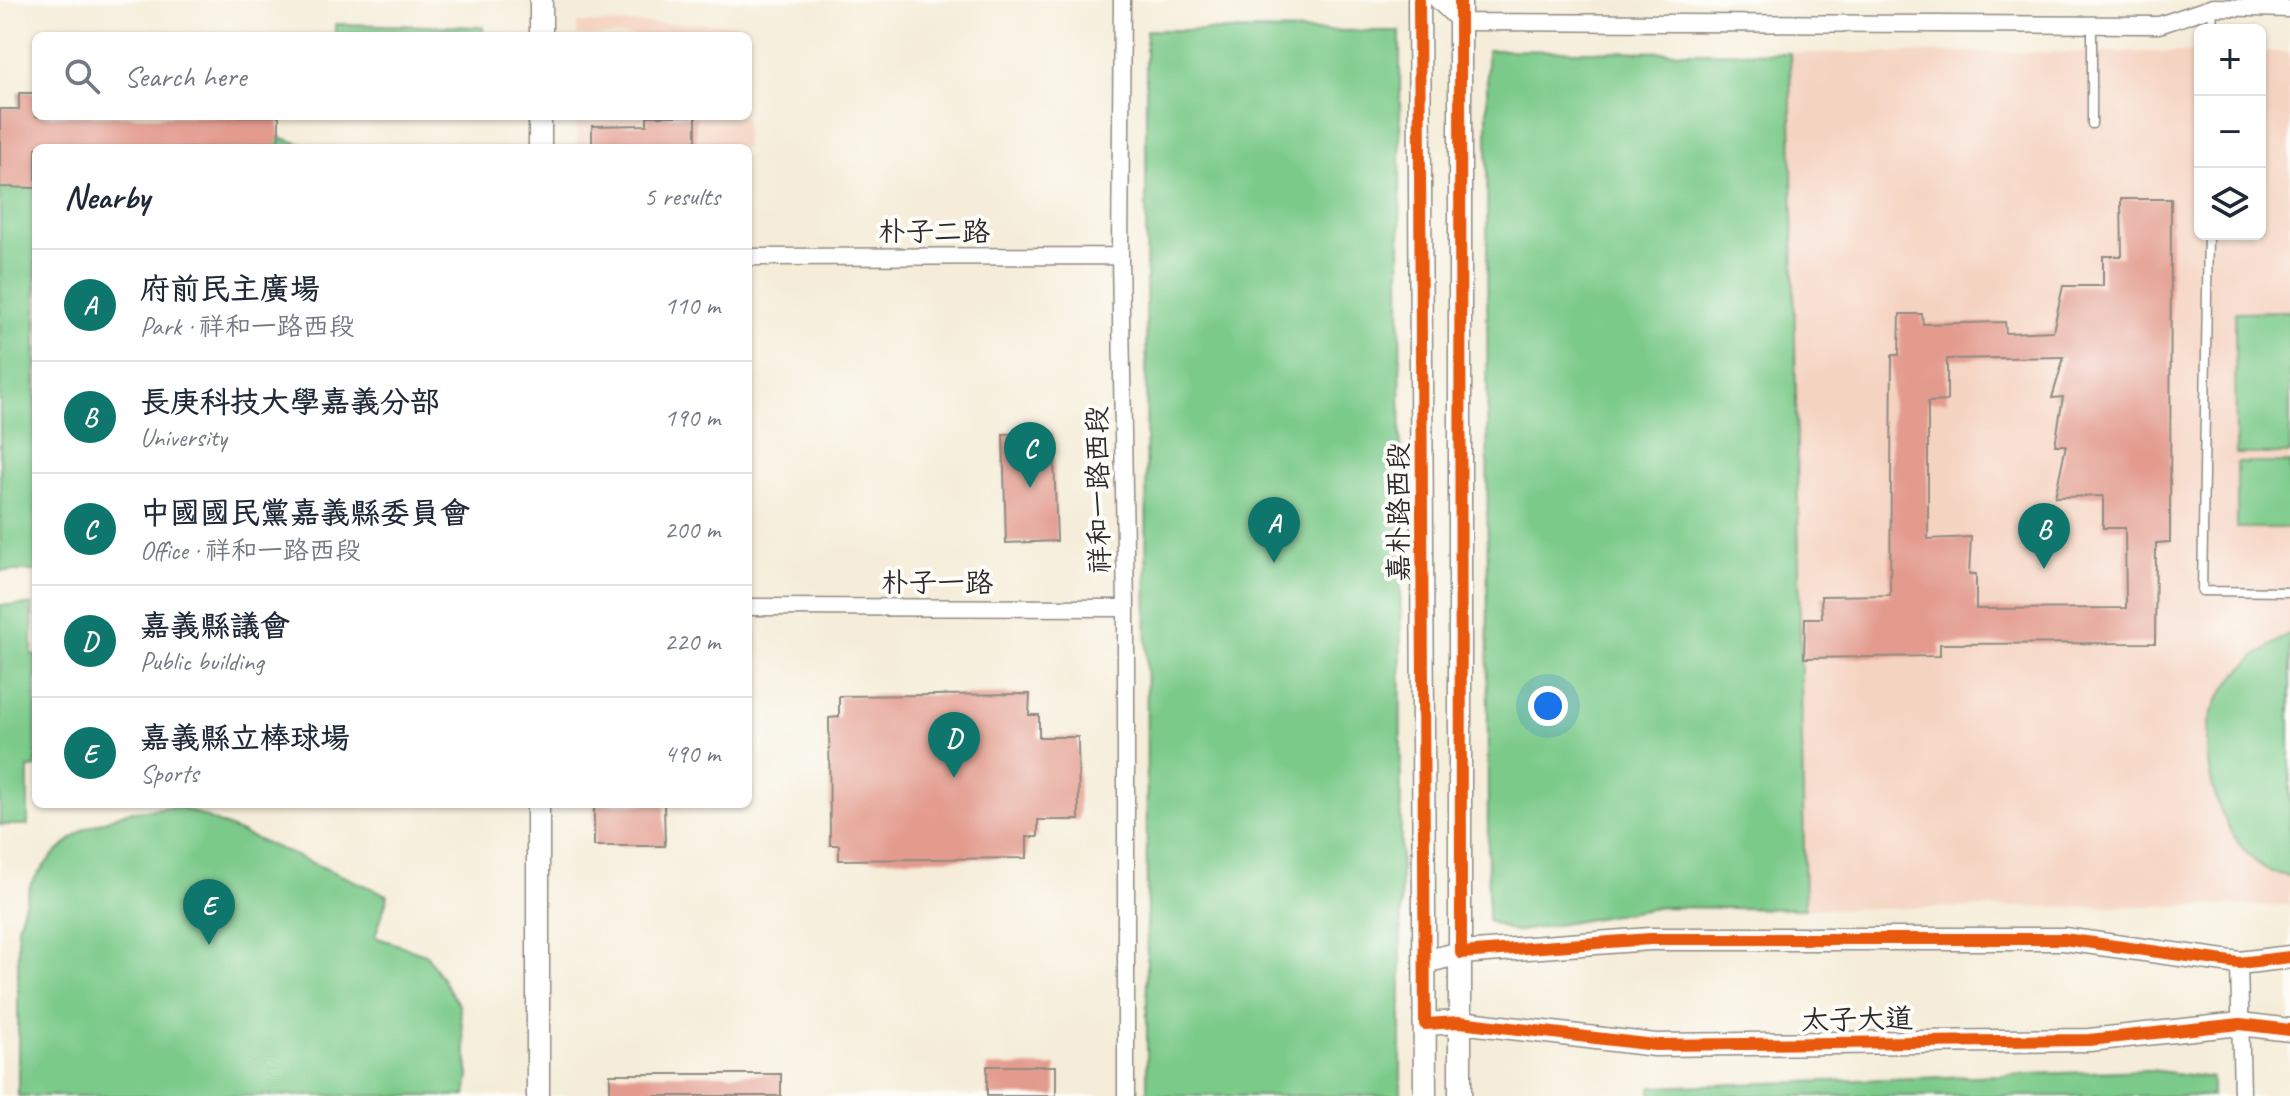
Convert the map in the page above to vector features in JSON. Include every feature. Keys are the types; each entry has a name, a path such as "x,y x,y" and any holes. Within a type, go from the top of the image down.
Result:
{"main road":[{"path":"541,0 541,32"},
{"name":"嘉朴路西段","path":"1419,0 1425,1096"},
{"path":"1460,11 1460,1096"},
{"path":"540,120 540,144"},
{"path":"538,808 538,1096"},
{"path":"1424,962 1461,953 1650,939 2064,939 2239,963 2290,957"},
{"name":"太子大道","path":"1425,1024 1460,1022 1655,1045 2089,1040 2240,1024 2290,1030"}],"street":[{"name":"祥和一路西段","path":"1122,0 1120,256 1126,608 1126,1096"},
{"path":"1437,0 1460,11 2092,25 2159,25 2212,2 2290,9"},
{"name":"朴子二路","path":"752,257 1120,256"},
{"name":"朴子一路","path":"752,607 1126,608"},
{"path":"2239,963 2242,1096"}],"lane":[{"path":"2212,2 2212,24"},
{"path":"2092,25 2092,124"},
{"path":"2208,240 2202,591 2290,592"}],"shaded area":[{"path":"577,23 744,24 745,32 577,32"},
{"path":"2194,52 2194,240 2266,240 2266,52 2290,52 2290,905 1805,909 1790,53"},
{"path":"577,120 745,120 746,144 577,144"}],"green space":[{"path":"335,24 483,27 483,32 335,32"},
{"path":"1146,30 1400,31 1401,1096 1147,1096"},
{"path":"1487,50 1790,53 1805,909 1662,907 1514,932 1488,921"},
{"path":"19,93 32,93 32,120 82,120 279,137 301,144 32,144 32,571 0,571 0,109 19,109"},
{"path":"2290,311 2290,454 2236,454 2235,312"},
{"path":"2237,463 2290,463 2290,528 2237,528"},
{"path":"0,605 32,605 32,768 28,768 28,825 0,825"},
{"path":"755,633 753,770 752,770 752,634"},
{"path":"2290,633 2290,876 2272,872 2255,861 2240,845 2217,801 2207,752 2208,729 2219,697 2256,656"},
{"path":"183,808 388,895 375,937 426,954 459,1005 469,1076 466,1096 18,1096 18,926 31,883 52,856 84,829 127,812"},
{"path":"2150,1070 2212,1078 2212,1096 1650,1096 1651,1087"}],"building":[{"path":"19,93 32,93 32,120 279,120 279,137 276,144 32,144 32,188 0,187 0,109 19,109"},
{"path":"647,120 696,120 696,144 592,144 592,126 647,125"},
{"path":"2121,199 2171,199 2170,542 2156,543 2155,643 1940,644 1940,656 1804,658 1805,618 1822,618 1821,596 1890,595 1892,355 1899,355 1900,314 1922,314 1923,324 2005,322 2006,333 2053,331 2063,286 2103,286 2103,256 2122,256","holes":["2064,357 2052,398 2063,397 2055,445 2066,445 2055,497 2103,496 2103,528 2125,528 2126,608 1976,609 1976,574 1969,574 1971,537 1928,539 1928,402 1947,401 1947,359"]},
{"path":"1053,432 1057,541 1006,543 1003,434"},
{"path":"1030,694 1029,715 1039,715 1039,737 1078,737 1079,820 1038,820 1038,837 1027,837 1027,858 839,860 839,845 830,845 829,718 839,717 839,696"},
{"path":"594,808 664,808 665,846 594,846"},
{"path":"987,1066 1056,1066 1056,1096 987,1096"},
{"path":"610,1074 781,1074 781,1096 610,1096"}],"cycle path":[{"path":"1419,0 1425,1024 1460,1022 1655,1045 2089,1040 2240,1024 2290,1030"},
{"path":"1460,0 1461,953 1650,939 2064,939 2239,963 2290,957"}],"place":[{"name":"中國國民黨嘉義縣委員會","path":"1030,488"},
{"name":"府前民主廣場","path":"1274,563"},
{"name":"長庚科技大學嘉義分部","path":"2044,569"},
{"name":"嘉義縣議會","path":"954,778"},
{"name":"嘉義縣立棒球場","path":"209,945"}]}
